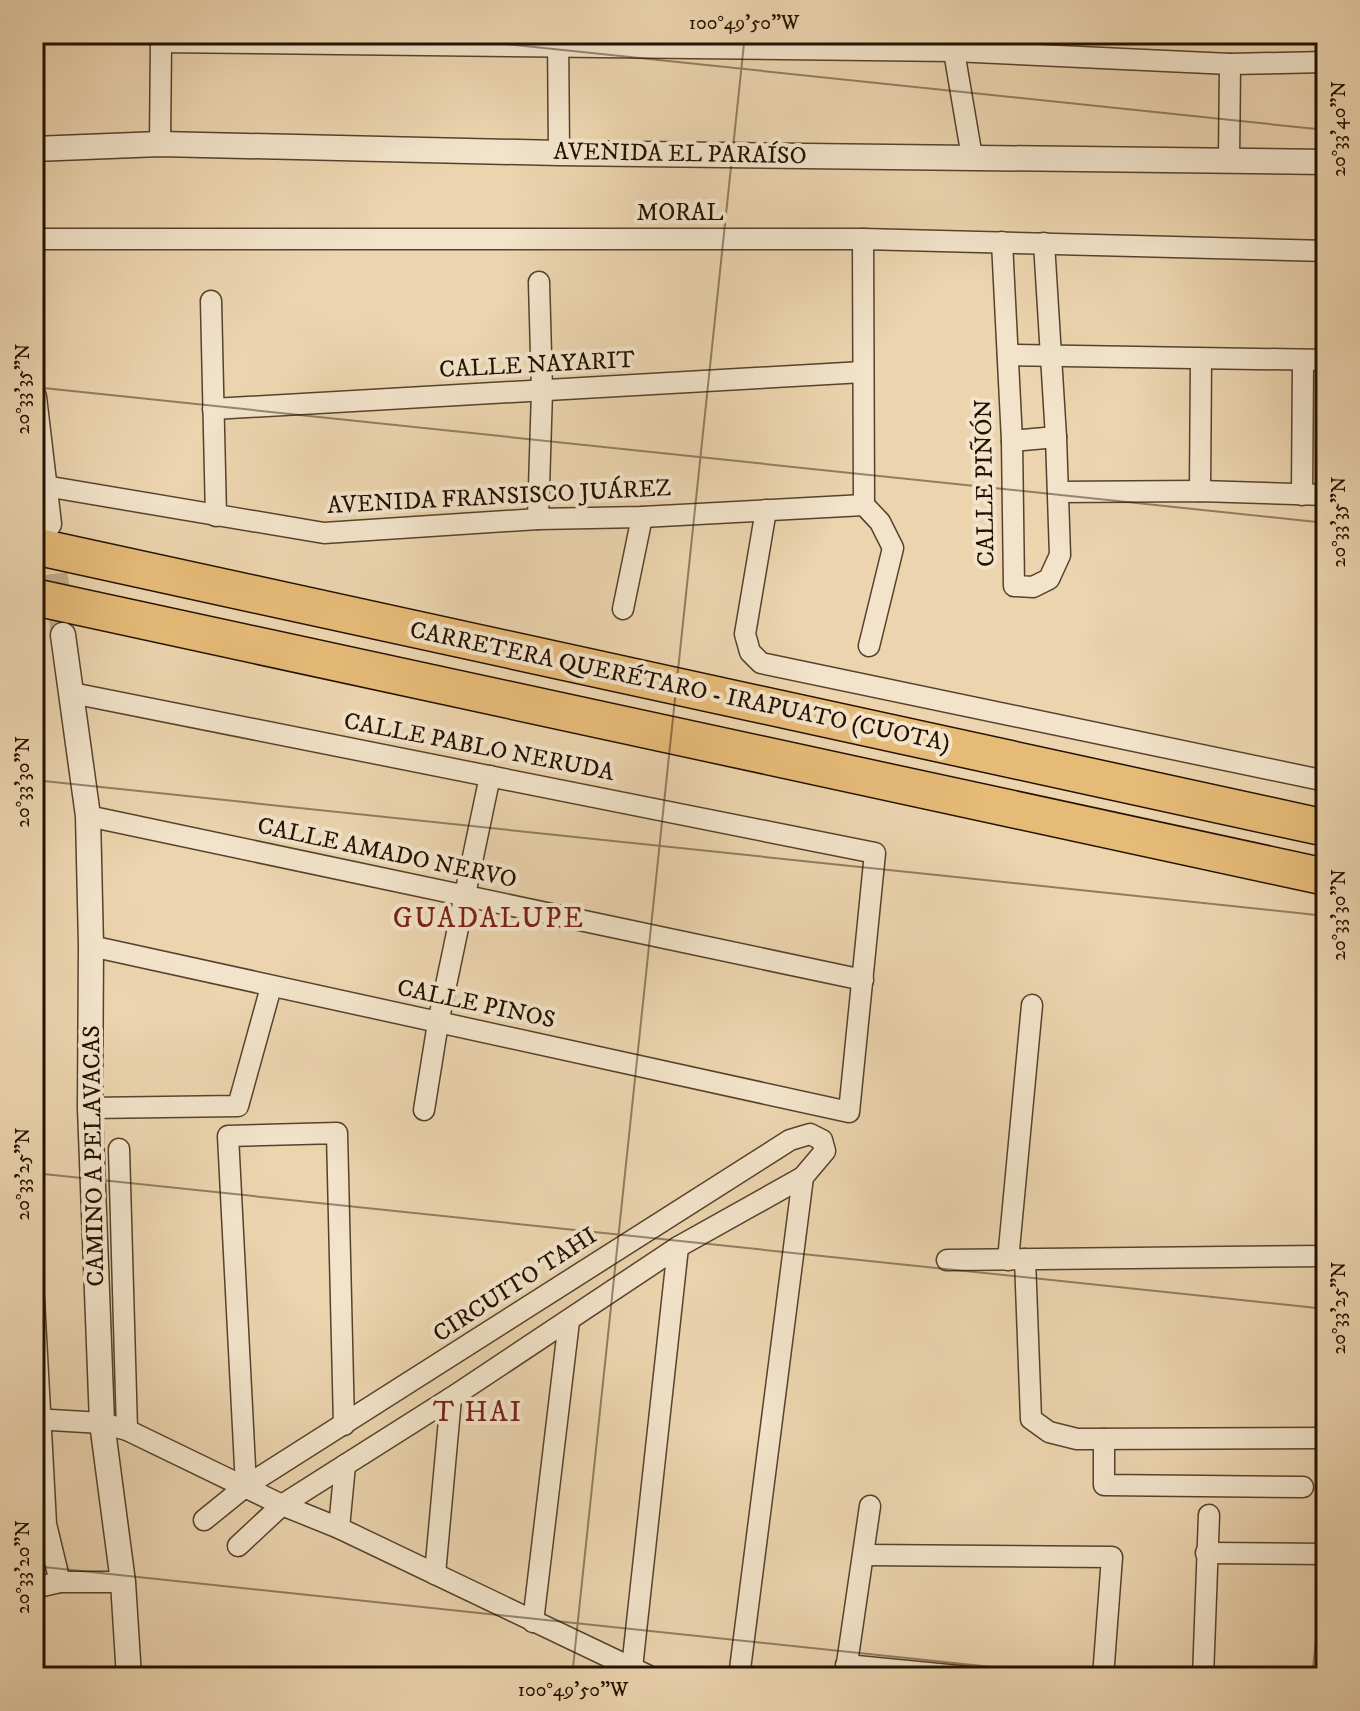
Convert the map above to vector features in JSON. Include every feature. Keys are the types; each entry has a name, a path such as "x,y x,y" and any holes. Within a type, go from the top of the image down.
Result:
{"highway":[{"name":"CARRETERA QUERÉTARO - IRAPUATO (CUOTA)","path":"42,535 1326,828"},
{"name":"CARRETERA QUERÉTARO - IRAPUATO (CUOTA)","path":"34,597 1326,877"}],"street":[{"path":"558,40 559,153"},
{"path":"160,144 161,42 952,42 1230,64 1326,62"},
{"path":"952,42 972,157"},
{"path":"1229,160 1230,64"},
{"name":"AVENIDA EL PARAÍSO","path":"34,149 160,144 559,153 1326,162"},
{"name":"MORAL","path":"34,239 863,239 1326,251"},
{"path":"863,239 864,505 880,522 893,548 869,646"},
{"name":"CALLE PIÑÓN","path":"1002,242 1012,441 1014,586 1033,587 1049,579 1060,555 1044,243"},
{"path":"538,519 542,391 539,282"},
{"path":"211,301 216,516"},
{"path":"1008,355 1326,360"},
{"path":"1200,491 1201,359"},
{"path":"1302,495 1303,360"},
{"name":"CALLE NAYARIT","path":"213,409 863,372"},
{"path":"34,397 45,486 42,535"},
{"path":"1012,441 1056,437"},
{"name":"AVENIDA FRANSISCO JUÁREZ","path":"45,486 324,533 538,519 642,517 864,505"},
{"path":"1059,492 1200,491 1326,495"},
{"path":"766,510 745,634 750,652 761,663 1326,781"},
{"path":"623,609 642,517"},
{"name":"CAMINO A PELAVACAS","path":"63,635 88,816 90,1108 102,1423 123,1582 129,1677"},
{"name":"CALLE PABLO NERUDA","path":"72,693 875,853 863,980"},
{"path":"424,1110 438,1023 490,776"},
{"name":"CALLE AMADO NERVO","path":"88,816 863,980"},
{"name":"CALLE PINOS","path":"91,946 849,1112 863,980"},
{"path":"90,1108 238,1106 271,987"},
{"path":"1032,1005 1016,1260 1031,1419 1049,1432 1077,1439 1326,1438"},
{"path":"246,1486 228,1136 337,1133 344,1425"},
{"name":"CIRCUITO TAHI","path":"204,1520 246,1486 790,1140 810,1134 822,1140 825,1151 803,1177 678,1247 451,1398 282,1505 238,1546"},
{"path":"119,1149 127,1430"},
{"name":"CIRCUITO TAHI","path":"739,1677 803,1177"},
{"path":"37,1419 102,1423 127,1430 641,1673 678,1247"},
{"path":"947,1260 1326,1256"},
{"path":"34,1299 40,1524 60,1582"},
{"path":"533,1622 569,1321"},
{"path":"435,1574 451,1398"},
{"path":"1104,1439 1104,1485 1303,1487"},
{"path":"339,1528 345,1465"},
{"path":"870,1506 846,1671 969,1677"},
{"path":"1203,1677 1209,1515"},
{"path":"1206,1553 1326,1554"},
{"path":"864,1555 1112,1557 1103,1677"},
{"path":"34,1588 60,1582 123,1582"}],"tunnel":[{"path":"51,538 63,635"}],"district":[{"name":"GUADALUPE","path":"489,918"},
{"name":"T HAI","path":"478,1412"}]}
